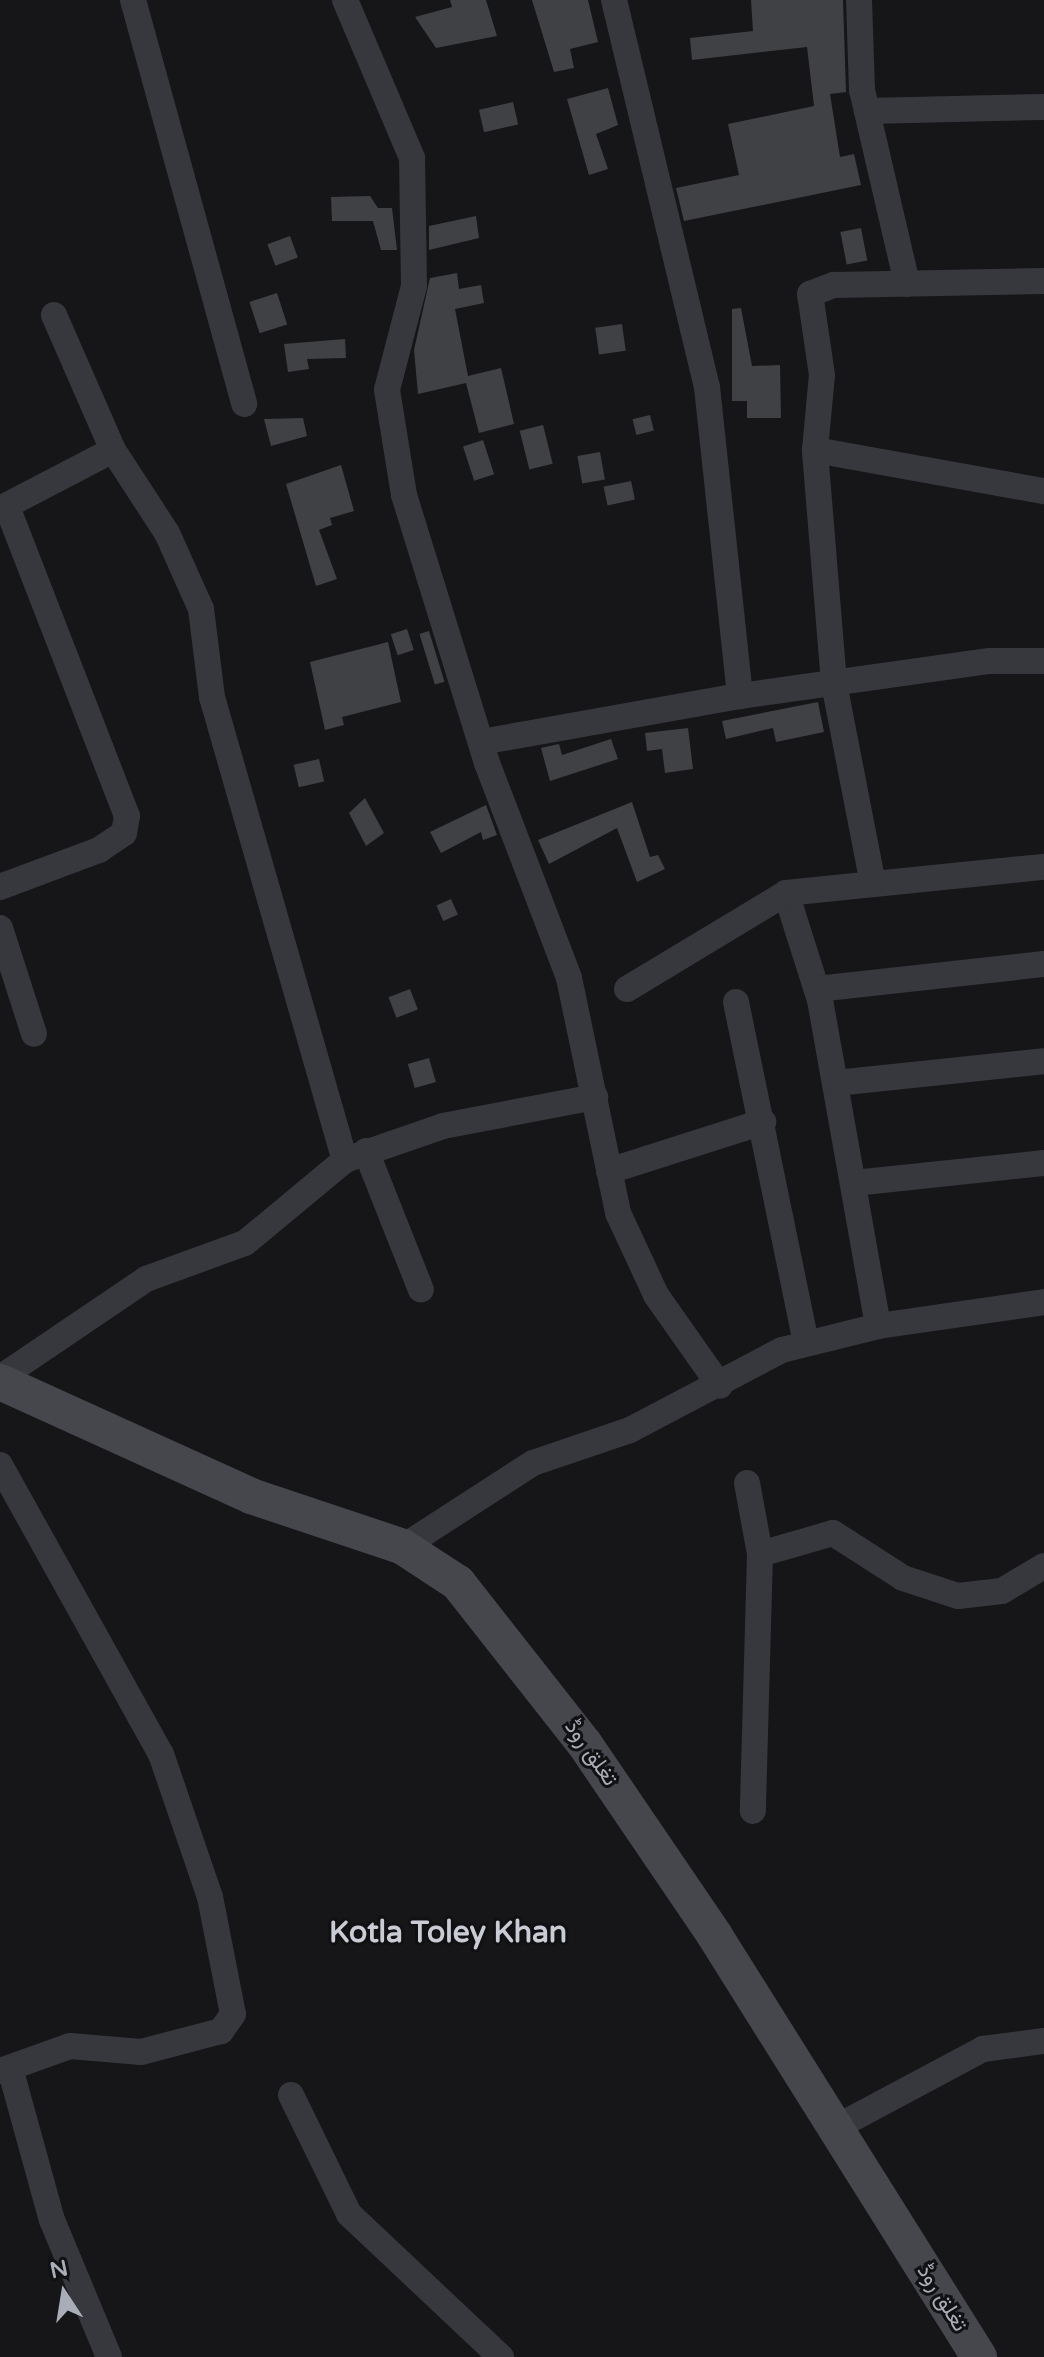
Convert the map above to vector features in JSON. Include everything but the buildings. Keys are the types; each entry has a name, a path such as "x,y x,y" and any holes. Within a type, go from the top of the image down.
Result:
{"street":[{"path":"133,0 244,404"},
{"path":"345,0 412,158 414,286 389,369 387,422 481,742 550,914 595,1097 609,1171 636,1259 720,1386"},
{"path":"614,0 707,387 740,696"},
{"path":"859,0 867,111 907,284"},
{"path":"867,111 1044,107"},
{"path":"873,884 834,683 815,450 822,375 810,294 822,285 1044,281"},
{"path":"54,315 113,450 167,533 201,609 212,697 355,1156 421,1290"},
{"path":"0,887 99,850 124,833 127,816 4,508 113,450"},
{"path":"815,450 1044,491"},
{"path":"481,742 740,696 1044,661"},
{"path":"627,989 786,893 1044,867"},
{"path":"786,893 817,989 878,1326"},
{"path":"0,928 34,1034"},
{"path":"817,989 1044,964"},
{"path":"736,1002 806,1342"},
{"path":"836,1083 1044,1061"},
{"path":"0,1380 146,1279 245,1243 355,1156 458,1123 595,1097"},
{"path":"609,1171 763,1122"},
{"path":"854,1183 1044,1163"},
{"path":"403,1547 533,1463 630,1430 806,1342 878,1326 1044,1302"},
{"name":"تغلق روڈ","path":"0,1380 251,1496 403,1547 458,1583 516,1650 715,1936 979,2357"},
{"path":"0,1465 161,1754 210,1897 233,2014 221,2031 141,2052 70,2046 5,2069 52,2220 109,2357"},
{"path":"747,1483 760,1554 753,1811"},
{"path":"760,1554 833,1533 903,1578 958,1596 1002,1591 1044,1566"},
{"path":"835,2128 983,2049 1044,2041"},
{"path":"291,2095 349,2214 501,2357"}],"district":[{"name":"Kotla Toley Khan","path":"448,1933"}]}
